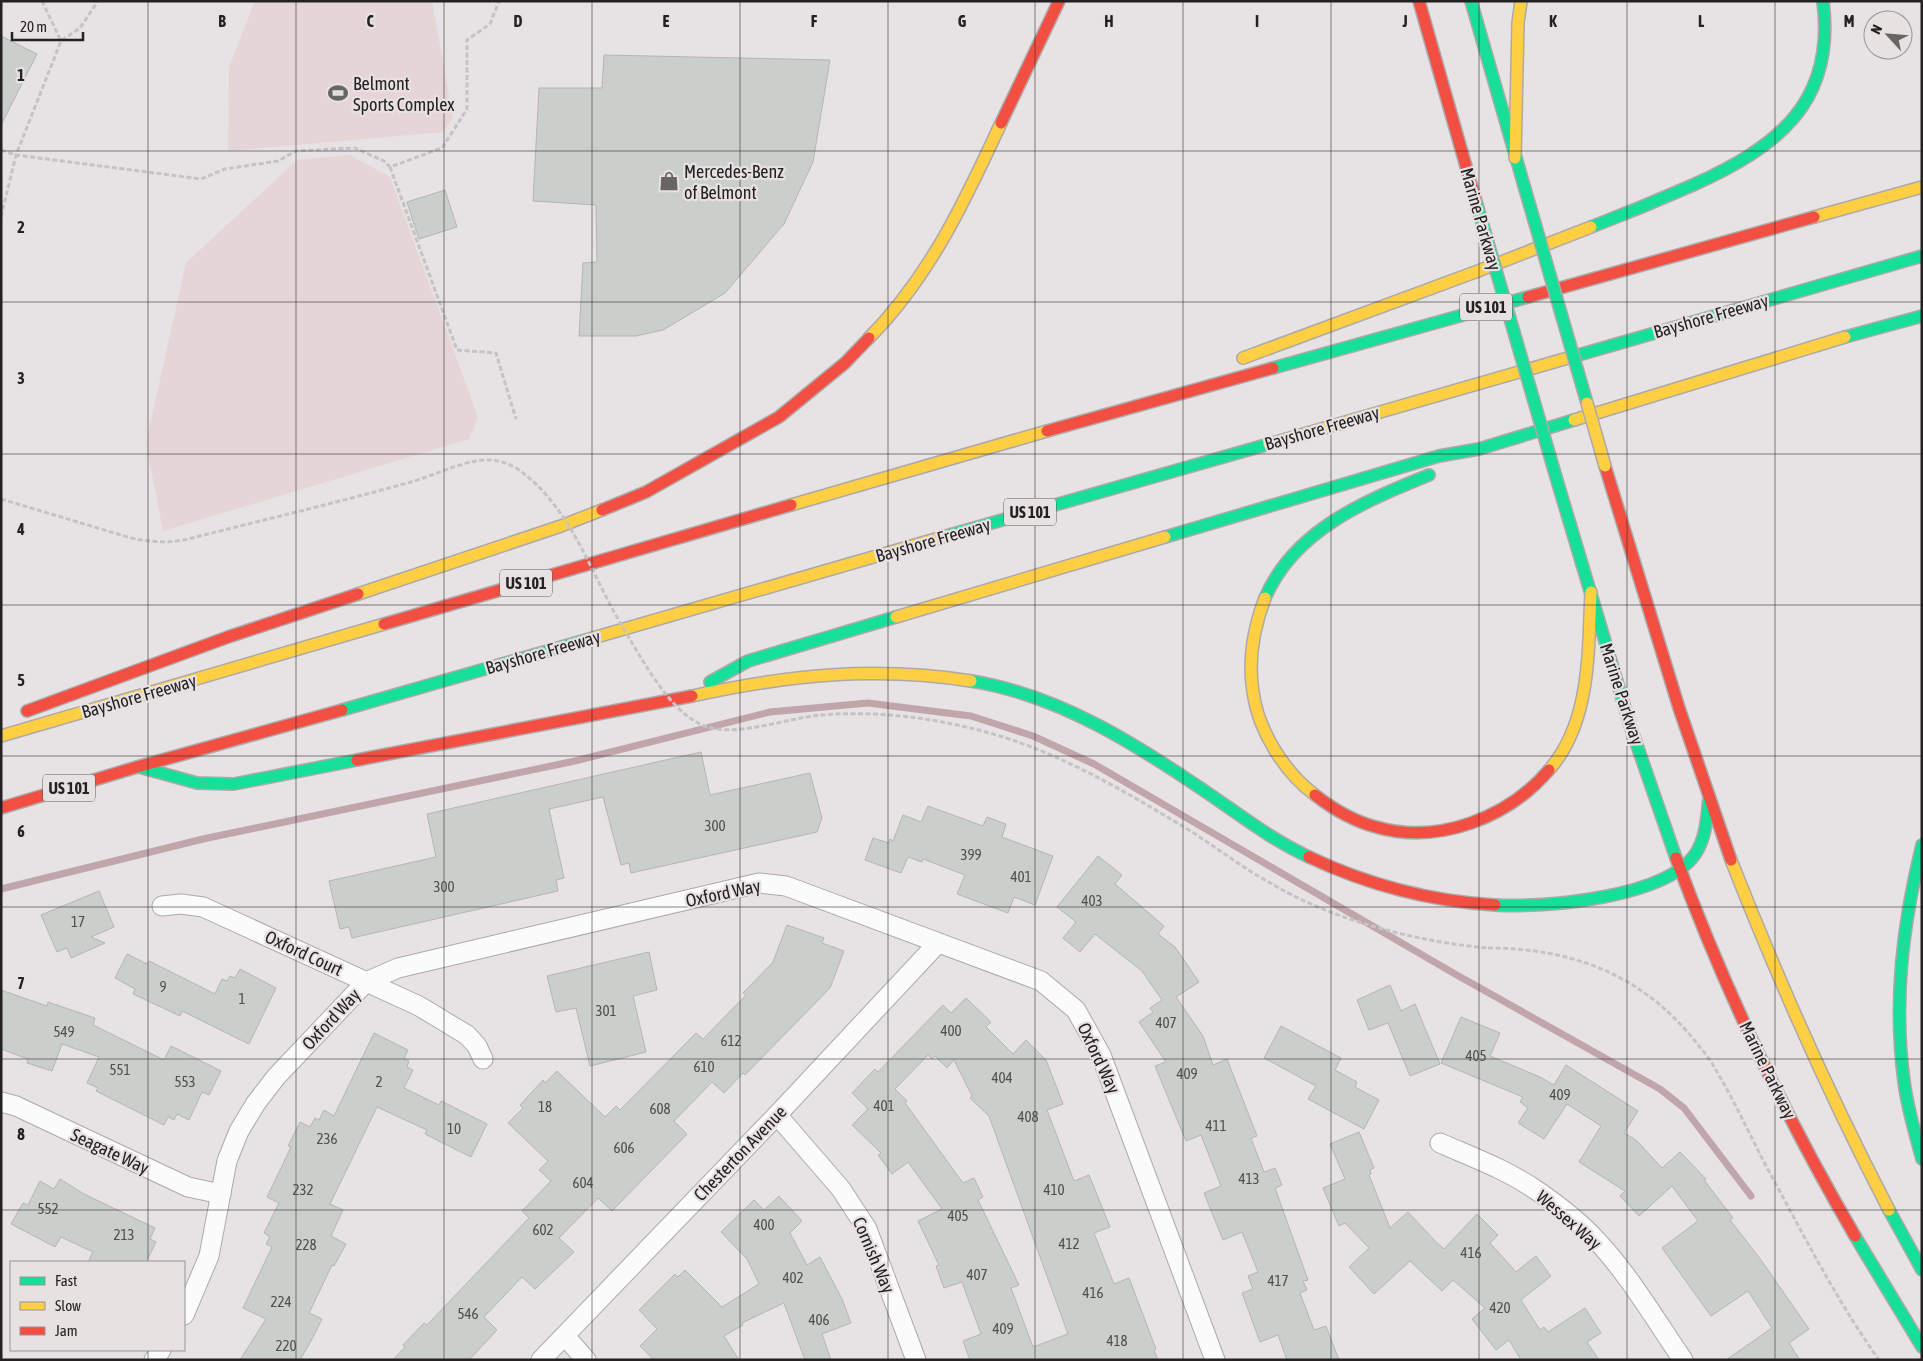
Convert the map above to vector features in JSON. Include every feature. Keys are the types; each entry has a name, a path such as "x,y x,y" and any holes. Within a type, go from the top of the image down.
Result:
{"main road":[{"path":"19,714 228,637 604,510 646,492 779,417 845,363 887,320 919,279 948,234 1059,1"},
{"name":"Marine Parkway","path":"1419,1 1608,653 1681,871 1735,1000 1791,1118 1862,1250 1922,1347"},
{"path":"1471,1 1661,654 1709,798 1751,909 1799,1020 1867,1168 1898,1230 1922,1270"},
{"path":"1516,158 1518,23 1521,1"},
{"path":"1228,364 1570,236 1688,187 1763,147 1789,124 1808,97 1820,67 1826,28 1823,1"},
{"name":"Bayshore Freeway","path":"1,736 1050,430 1922,187"},
{"name":"Bayshore Freeway","path":"1,808 137,767 224,744 1922,256"},
{"path":"680,698 748,662 1429,458 1479,449 1826,342 1922,316"},
{"path":"1050,430 1181,381"},
{"path":"1451,465 1479,449"},
{"path":"1436,472 1371,500 1328,524 1306,541 1281,568 1264,598 1254,632 1251,668 1255,705 1268,739 1286,767 1310,793 1338,812 1368,824 1402,832 1432,832 1462,826 1496,813 1525,796 1550,769 1568,741 1582,706 1587,668 1591,592"},
{"path":"137,767 197,783 234,784 766,680 823,673 904,673 945,678 1022,694 1058,707 1130,745 1205,791 1280,843 1334,869 1374,885 1451,903 1493,906 1567,903 1644,888 1681,871 1694,856 1703,839 1708,821 1709,798"},
{"path":"1922,845 1913,875 1904,924 1899,974 1898,1030 1906,1092 1914,1134 1922,1159"}],"street":[{"name":"Oxford Way","path":"185,1313 209,1256 227,1161 238,1131 276,1077 366,982 398,968 759,883 786,886 937,944 1041,981 1076,1010 1101,1055 1215,1360"},
{"name":"Oxford Court","path":"162,906 181,904 203,907 419,1006 467,1035 477,1046 484,1060"},
{"name":"Chesterton Avenue","path":"541,1360 777,1115 937,944"},
{"name":"Seagate Way","path":"1,1102 16,1106 188,1187 221,1194"},
{"name":"Cornish Way","path":"777,1115 841,1189 866,1229 916,1360"},
{"name":"Wessex Way","path":"1440,1143 1488,1164 1535,1189 1569,1215 1598,1242 1636,1291 1683,1360"},
{"path":"565,1336 586,1360"}],"path":[{"path":"42,1 62,41"},
{"path":"1,217 16,155 62,41 80,28 98,1"},
{"path":"390,167 442,148 467,109 467,40 490,24 499,1"},
{"path":"1,150 16,155 202,179 225,169 278,161 296,151 355,148 384,161 390,167 457,350 496,353 516,419"},
{"path":"1,499 131,538 153,543 168,543 411,482 476,460 493,460 504,463 517,469 528,478 558,511 576,538 610,606 651,674 679,708 690,718 704,726 726,731 820,715 890,715 926,719 997,735 1070,762 1190,831 1272,885 1297,898 1385,930 1453,945 1518,948 1559,954 1593,964 1628,981 1645,992 1686,1030 1714,1066 1816,1258 1879,1360"}],"shaded area":[{"name":"Belmont Sports Complex","path":"255,1 432,1 453,118 443,132 228,151 229,67"},
{"path":"350,155 390,177 478,417 469,439 163,531 146,443 186,263 297,160"}],"building":[{"path":"1,36 37,54 1,125"},
{"name":"Mercedes-Benz of Belmont","path":"604,55 830,60 813,162 784,224 725,293 663,330 636,336 579,336 583,263 597,262 596,205 533,201 539,88 602,88"},
{"path":"445,190 457,227 419,239 407,202"},
{"path":"701,752 710,795 810,773 822,818 817,832 631,873 629,863 621,865 603,797 549,809 564,878 556,880 558,891 352,938 349,927 340,929 329,881 436,857 427,814"},
{"path":"928,806 983,826 987,817 1006,824 1002,837 1053,856 1035,905 1014,897 1008,913 957,894 965,875 923,859 922,862 908,857 901,873 865,860 873,838 889,843 890,839 893,841 903,815 921,822"},
{"path":"1098,856 1122,875 1115,884 1164,926 1158,934 1175,947 1199,982 1176,997 1203,1036 1213,1065 1227,1059 1257,1136 1251,1138 1264,1172 1275,1168 1282,1185 1275,1188 1308,1280 1303,1281 1307,1290 1300,1293 1314,1330 1326,1326 1339,1360 1287,1360 1278,1335 1260,1342 1242,1293 1253,1289 1248,1276 1258,1272 1242,1232 1223,1240 1204,1193 1221,1186 1201,1135 1186,1141 1155,1066 1166,1062 1139,1022 1153,1012 1150,1008 1162,1000 1142,971 1095,934 1080,952 1063,938 1076,922 1057,907"},
{"path":"99,891 114,927 91,937 105,943 71,958 67,948 57,952 41,915"},
{"path":"787,925 824,938 822,943 844,951 830,988 745,1075 743,1073 724,1093 712,1082 674,1121 687,1134 612,1211 598,1198 559,1238 574,1252 535,1289 522,1277 484,1317 497,1330 469,1360 393,1360 405,1347 403,1345 424,1323 427,1325 529,1218 522,1211 551,1181 539,1170 548,1161 508,1123 523,1108 520,1105 543,1080 545,1083 557,1071 605,1117 616,1106 620,1110 696,1033 703,1039 746,995 743,993 773,962"},
{"path":"649,952 657,990 633,996 646,1052 590,1066 576,1008 556,1012 547,976"},
{"path":"127,954 147,964 149,961 215,994 222,979 227,981 230,976 235,978 240,969 276,988 249,1044 182,1011 180,1016 133,994 135,989 115,978"},
{"path":"1390,985 1401,1011 1415,1004 1440,1064 1410,1076 1388,1023 1369,1030 1357,1000"},
{"path":"1,990 47,1006 48,1002 95,1018 93,1025 164,1060 171,1046 221,1071 209,1095 202,1092 189,1120 177,1114 174,1120 168,1117 164,1125 96,1091 98,1088 87,1083 99,1057 62,1044 52,1071 27,1063 28,1059 1,1049"},
{"path":"966,998 991,1022 986,1027 1013,1054 1026,1040 1046,1060 1063,1104 1047,1110 1074,1181 1089,1175 1110,1227 1094,1233 1114,1284 1129,1278 1156,1349 1154,1350 1158,1360 970,1360 963,1341 981,1334 962,1282 944,1288 936,1266 939,1265 918,1221 942,1209 908,1162 892,1174 878,1155 881,1153 852,1125 868,1109 852,1093 875,1069 878,1072 943,1005 951,1013","holes":["928,1055 932,1059 935,1056 947,1068 954,1060 972,1096 970,1098 989,1116 1068,1334 1033,1347 1011,1288 1019,1285 978,1200 983,1197 974,1178 963,1183 905,1103 907,1101 895,1089"]},
{"path":"1461,1017 1500,1033 1490,1056 1540,1077 1554,1085 1566,1065 1638,1111 1624,1133 1636,1140 1662,1168 1680,1152 1706,1179 1704,1180 1733,1218 1730,1220 1761,1260 1809,1329 1789,1343 1800,1360 1726,1360 1772,1328 1748,1291 1711,1316 1662,1248 1698,1221 1672,1186 1639,1216 1620,1196 1625,1191 1579,1162 1601,1126 1567,1104 1544,1139 1518,1123 1528,1108 1520,1102 1523,1097 1441,1063"},
{"path":"1281,1026 1341,1058 1335,1070 1357,1082 1355,1087 1379,1100 1364,1129 1308,1099 1316,1086 1264,1058"},
{"path":"374,1033 408,1050 404,1059 409,1061 407,1067 413,1070 404,1088 439,1105 441,1101 487,1124 471,1157 425,1134 427,1130 377,1107 330,1204 343,1210 331,1236 346,1244 334,1266 332,1265 309,1313 322,1319 311,1341 300,1360 240,1360 266,1319 243,1308 272,1247 266,1244 270,1237 264,1233 279,1203 267,1197 291,1147 288,1146 300,1122 310,1127 315,1118 319,1120 324,1110 334,1116"},
{"path":"1359,1132 1374,1168 1370,1170 1371,1174 1369,1175 1390,1228 1408,1212 1444,1249 1477,1214 1498,1235 1490,1243 1516,1272 1536,1256 1551,1276 1521,1300 1540,1330 1544,1327 1548,1332 1585,1308 1601,1333 1587,1342 1599,1360 1521,1360 1509,1340 1496,1350 1472,1319 1485,1308 1453,1280 1442,1291 1410,1261 1374,1294 1349,1267 1369,1248 1345,1223 1339,1226 1323,1188 1345,1179 1330,1144"},
{"path":"60,1179 84,1194 155,1228 150,1239 156,1242 146,1261 88,1261 93,1252 61,1237 55,1247 11,1224 23,1203 28,1205 40,1181 54,1189"},
{"path":"779,1196 802,1221 790,1233 807,1265 820,1257 842,1299 851,1323 822,1334 831,1360 805,1360 784,1303 742,1323 743,1325 724,1336 739,1360 654,1360 640,1346 657,1329 639,1310 675,1274 678,1277 685,1270 722,1307 759,1284 747,1259 721,1232 754,1200 764,1210"}],"waterway":[{"path":"1,889 203,839 575,761 770,712 868,703 971,716 1033,736 1094,764 1455,974 1660,1089 1684,1108 1751,1196"}],"traffic: fast":[{"path":"1471,1 1525,189"},
{"path":"1591,227 1693,185 1751,155 1774,137 1794,117 1810,94 1820,67 1825,37 1823,1"},
{"path":"1525,189 1587,403"},
{"path":"1477,205 1556,477"},
{"path":"1568,358 1922,256"},
{"path":"1273,368 1528,297"},
{"path":"1845,337 1922,316"},
{"path":"1165,537 1439,456 1479,449 1574,420"},
{"path":"946,536 1269,444"},
{"path":"1265,598 1278,574 1294,554 1313,536 1357,507 1429,475"},
{"path":"1556,477 1630,725 1676,858"},
{"path":"710,682 748,661 896,617"},
{"path":"342,710 586,640"},
{"path":"971,681 1004,688 1036,698 1098,725 1156,759 1271,836 1309,857"},
{"path":"139,767 197,783 234,784 357,760"},
{"path":"1495,905 1572,902 1633,890 1659,881 1681,868 1696,853 1704,834 1709,798"},
{"path":"1922,845 1905,933 1900,992 1901,1051 1905,1091 1922,1159"},
{"path":"1889,1210 1922,1270"},
{"path":"1855,1236 1922,1347"}],"traffic: slow":[{"path":"1515,158 1518,23 1521,1"},
{"path":"869,338 910,289 944,237 974,181 1001,123"},
{"path":"1814,217 1922,187"},
{"path":"1243,358 1591,227"},
{"path":"1574,420 1845,337"},
{"path":"1269,444 1568,358"},
{"path":"1587,403 1605,466"},
{"path":"791,505 1047,431"},
{"path":"358,594 561,526 602,510"},
{"path":"586,640 946,536"},
{"path":"896,617 1165,537"},
{"path":"1549,770 1563,751 1573,730 1580,708 1585,686 1591,592"},
{"path":"1265,598 1253,644 1251,668 1256,706 1260,721 1274,749 1293,775 1315,795"},
{"path":"1,736 384,624"},
{"path":"692,696 762,683 831,675 900,674 971,681"},
{"path":"1731,860 1805,1036 1889,1210"}],"traffic: jam":[{"path":"1001,123 1059,1"},
{"path":"1419,1 1477,205"},
{"path":"1528,297 1814,217"},
{"path":"602,510 646,492 779,417 845,363 869,338"},
{"path":"1047,431 1273,368"},
{"path":"1605,466 1679,708 1731,860"},
{"path":"384,624 791,505"},
{"path":"27,711 228,637 358,594"},
{"path":"357,760 692,696"},
{"path":"1,808 137,767 342,710"},
{"path":"1315,795 1344,814 1376,827 1400,832 1447,830 1493,814 1513,802 1549,770"},
{"path":"1309,857 1354,876 1399,890 1446,900 1495,905"},
{"path":"1676,858 1714,955 1757,1051 1804,1145 1855,1236"}],"place":[{"name":"Belmont Sports Complex","path":"338,93"},
{"name":"Mercedes-Benz of Belmont","path":"669,181"}]}
